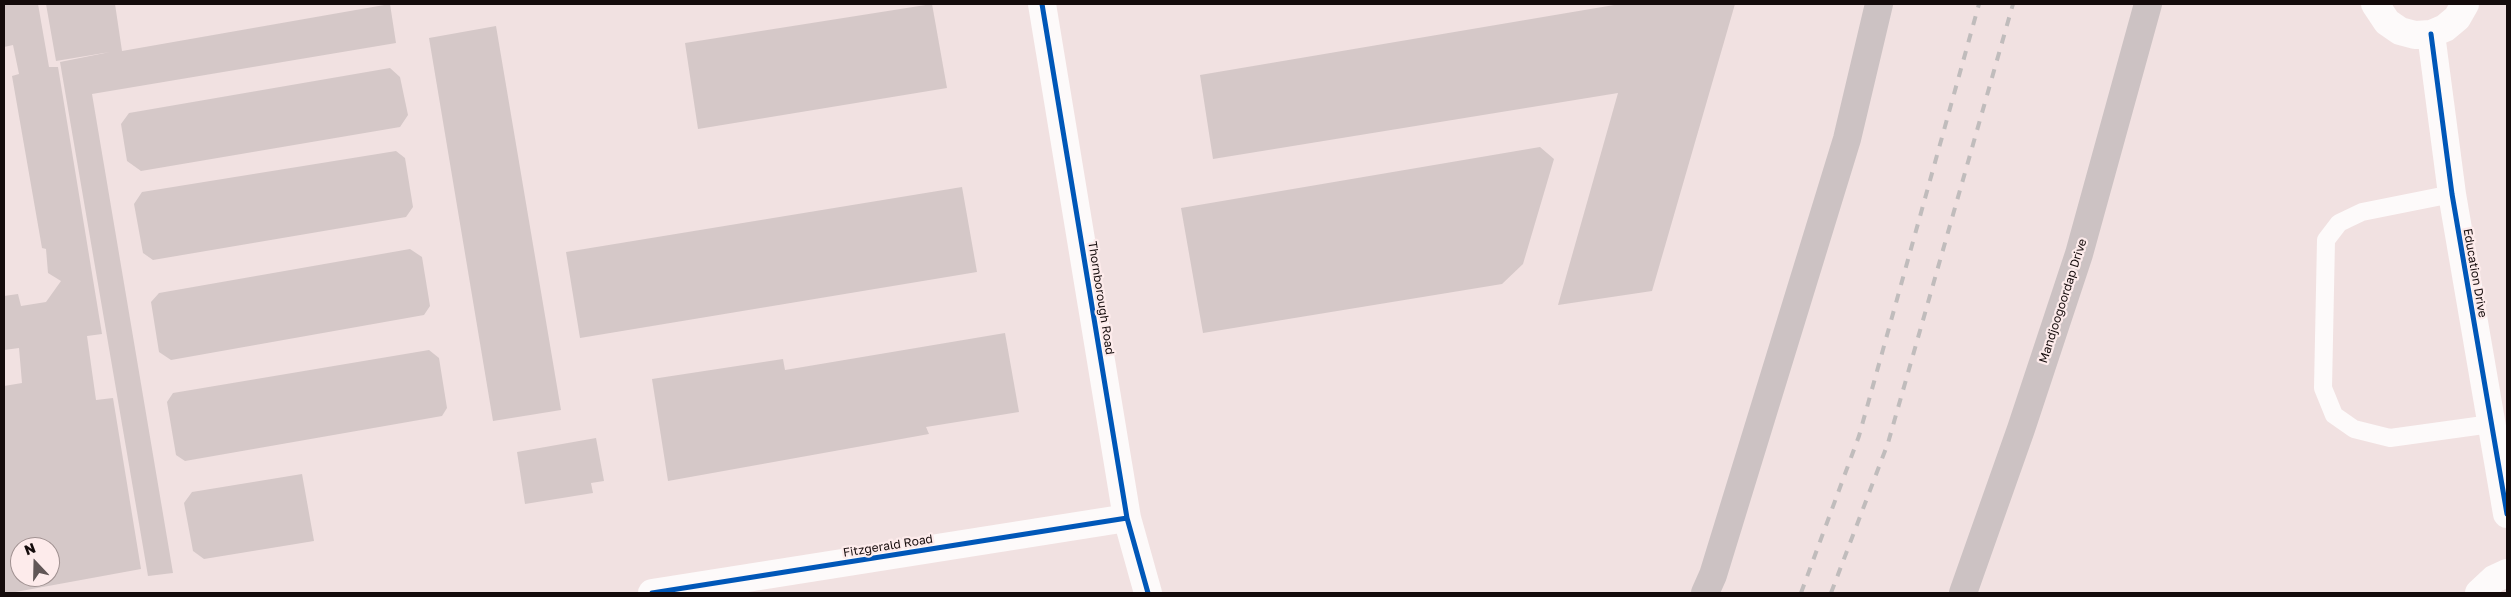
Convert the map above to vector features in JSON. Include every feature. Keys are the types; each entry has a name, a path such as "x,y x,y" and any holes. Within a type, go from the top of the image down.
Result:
{"highway":[{"path":"1705,593 1713,575 1847,139 1878,4"},
{"name":"Mandjoogoordap Drive","path":"1962,593 2079,254 2148,4"}],"street":[{"name":"Thornborough Road","path":"1042,4 1126,518 1148,593"},
{"path":"2375,4 2387,22 2400,30 2415,35 2431,34 2445,28 2457,18 2465,4"},
{"name":"Education Drive","path":"2431,34 2452,194 2507,514"},
{"name":"Fitzgerald Road","path":"652,593 1126,518"},
{"path":"2478,593 2494,578 2507,573"}],"lane":[{"path":"2452,194 2362,212 2339,223 2326,240 2323,388 2334,415 2354,429 2390,438 2491,424"}],"building":[{"path":"4,4 38,4 49,67 58,67 102,334 87,336 96,400 113,398 141,569 60,584 60,537 10,537 10,587 43,587 4,593 4,386 22,383 19,348 4,350 4,296 18,294 21,306 46,302 61,281 48,273 46,249 42,248 12,76 19,74 13,45 4,47"},
{"path":"46,4 115,4 122,51 390,4 396,43 92,94 173,573 148,576 60,62 110,52 56,61"},
{"path":"932,4 947,88 698,129 685,43"},
{"path":"1620,4 1735,4 1652,291 1558,305 1618,93 1213,159 1200,75"},
{"path":"496,26 561,410 493,421 429,38"},
{"path":"390,68 400,77 408,115 400,127 141,171 127,161 121,124 129,113"},
{"path":"1540,147 1554,159 1523,264 1502,284 1203,333 1181,208"},
{"path":"396,151 405,158 413,207 406,217 153,260 143,253 134,204 142,192"},
{"path":"962,187 977,272 580,338 566,252"},
{"path":"410,249 422,257 430,306 424,315 171,360 159,352 151,302 159,293"},
{"path":"1005,333 1019,412 926,427 929,434 668,481 652,379 783,359 785,370"},
{"path":"429,350 439,358 447,408 442,416 185,461 176,455 167,402 173,393"},
{"path":"596,438 604,481 591,483 593,493 525,504 517,452"},
{"path":"302,474 314,541 204,559 193,551 184,503 192,492"}],"railway":[{"path":"1801,593 1859,436 1979,4"},
{"path":"1831,593 1888,443 2013,4"}],"cycle path":[{"path":"1042,4 1127,518 1148,593"},
{"path":"2431,34 2452,194 2507,514"},
{"path":"652,593 1127,518"}]}
